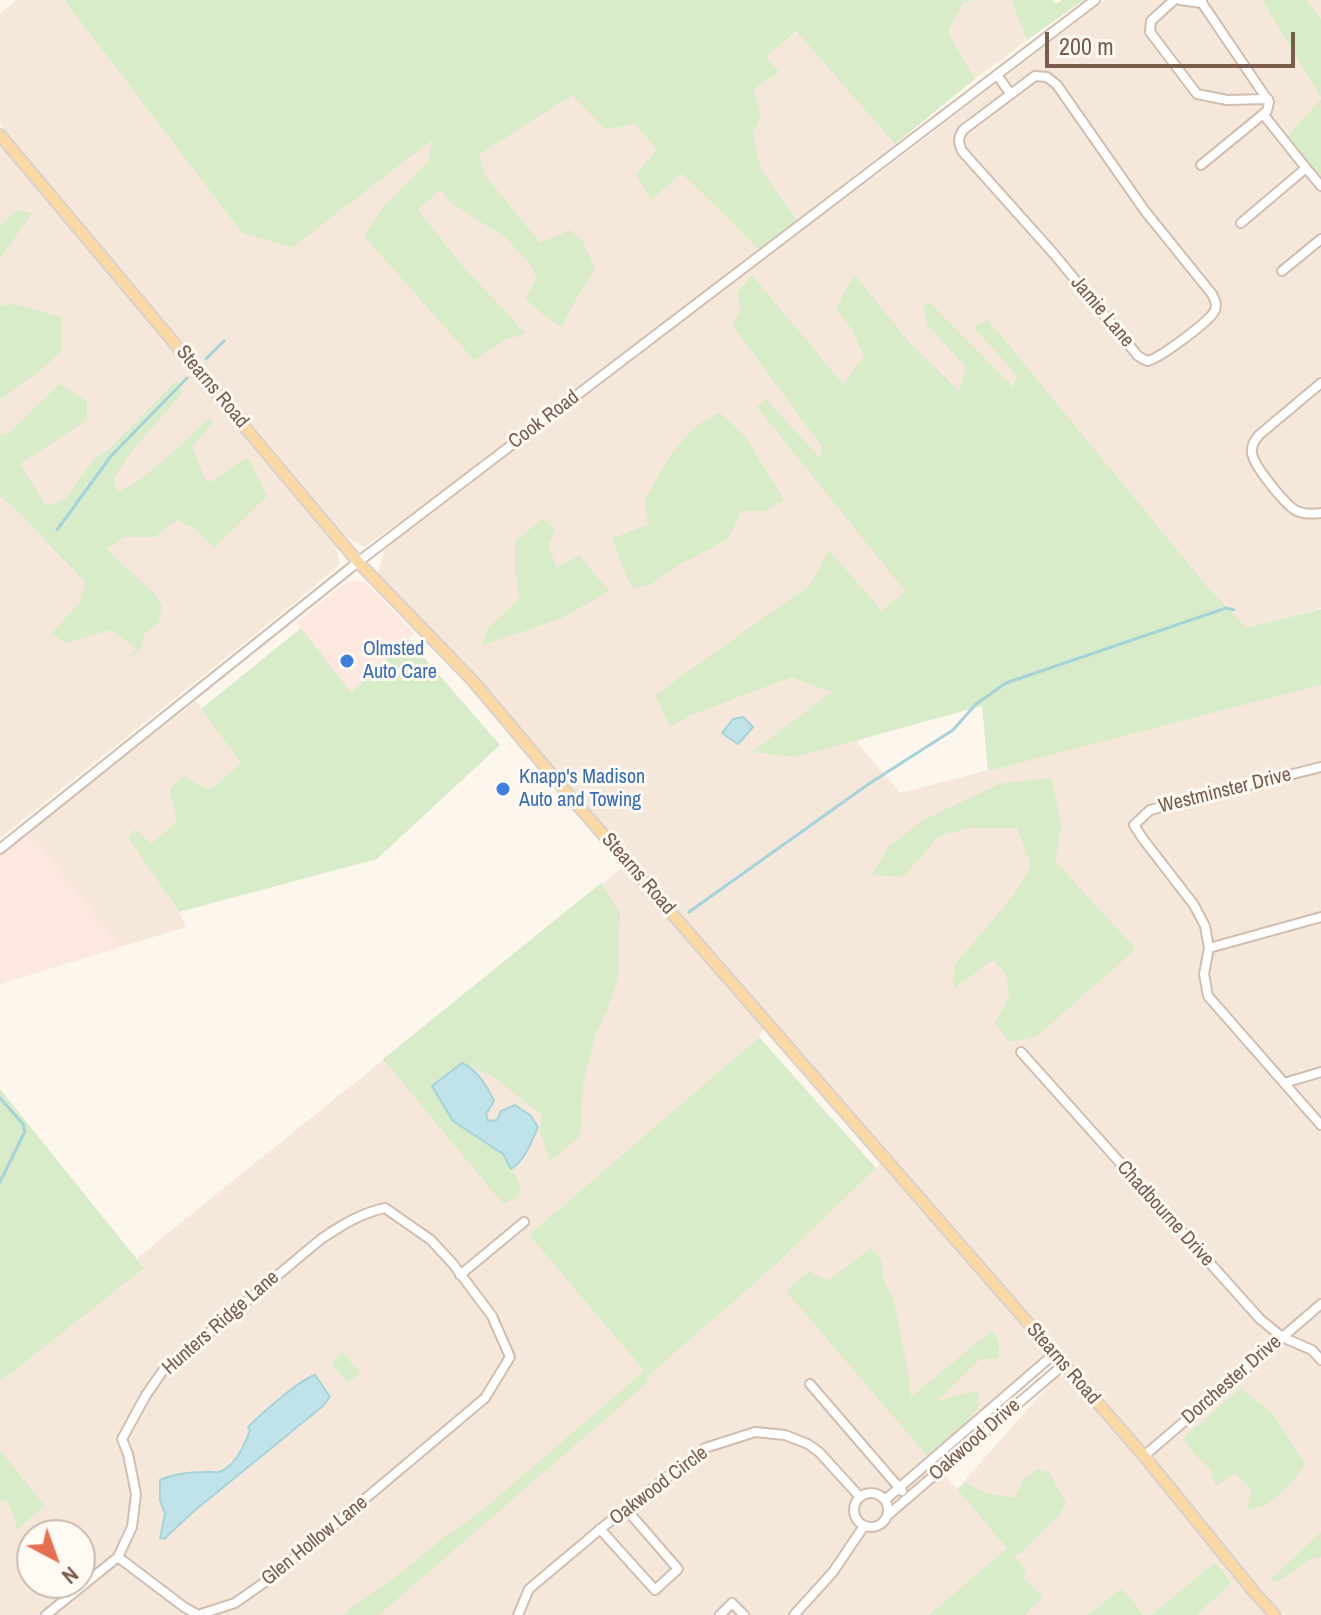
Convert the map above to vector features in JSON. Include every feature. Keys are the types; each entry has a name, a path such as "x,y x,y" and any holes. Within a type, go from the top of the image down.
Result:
{"main road":[{"name":"Stearns Road","path":"0,135 358,562 473,681 1144,1456 1275,1615"}],"street":[{"name":"Cook Road","path":"0,849 358,562 1095,0"},
{"path":"1201,165 1263,114 1269,107 1268,99 1202,2 1177,0 1151,21 1150,32 1197,94 1227,100 1268,99"},
{"path":"997,75 1010,93"},
{"name":"Jamie Lane","path":"1035,76 1051,79 1145,211 1212,294 1215,312 1156,359 1147,361 1138,356 958,144 963,130 1010,93 1035,76"},
{"path":"1263,114 1321,186"},
{"path":"1241,223 1306,168"},
{"path":"1282,271 1321,239"},
{"path":"1321,383 1267,428 1253,443 1251,454 1284,500 1298,511 1321,513"},
{"name":"Westminster Drive","path":"1209,948 1205,926 1194,905 1134,825 1150,810 1321,767"},
{"path":"1321,917 1209,948 1204,974 1208,996 1321,1125"},
{"name":"Chadbourne Drive","path":"1021,1052 1260,1319 1282,1337 1312,1350 1321,1360"},
{"path":"1284,1083 1321,1072"},
{"name":"Hunters Ridge Lane","path":"46,1615 118,1557 132,1527 136,1494 122,1439 162,1372 321,1239 345,1223 385,1208 431,1240 460,1275"},
{"path":"460,1275 524,1222"},
{"name":"Glen Hollow Lane","path":"118,1557 198,1615 235,1603 272,1577 485,1398 510,1357 492,1316 460,1275"},
{"name":"Dorchester Drive","path":"1144,1456 1321,1304"},
{"name":"Oakwood Drive","path":"885,1500 1054,1354"},
{"name":"Oakwood Drive","path":"888,1515 1063,1365"},
{"path":"810,1384 908,1498"},
{"name":"Oakwood Circle","path":"518,1615 529,1589 600,1529 705,1448 755,1432 785,1435 808,1444 826,1458 860,1497"},
{"path":"871,1493 885,1500 888,1515 880,1525 870,1528 859,1522 854,1512 860,1497 871,1493"},
{"path":"600,1529 655,1590 678,1569 626,1509"},
{"path":"794,1615 833,1572 864,1526"},
{"path":"720,1615 732,1603 744,1615"}],"shaded area":[{"path":"16,0 64,0 242,233 292,248 433,139 471,160 573,94 606,130 635,124 658,151 652,199 682,174 759,250 364,547 348,538 0,125 0,13"},
{"path":"1011,0 1027,40 975,79 948,32 963,3"},
{"path":"1105,0 1321,0 1321,608 856,741 900,793 1321,685 1321,1615 1285,1615 1263,1591 457,655 378,573 385,549"},
{"path":"797,31 895,144 797,220 761,169 753,134 761,115 753,90 765,57"},
{"path":"0,146 329,533 340,564 0,838"},
{"path":"353,580 366,583 414,633 351,693 296,622"},
{"path":"196,701 241,763 209,790 169,789 177,822 150,844 129,837 186,927 121,947 28,832"},
{"path":"28,832 121,947 0,984 0,853"},
{"path":"624,866 765,1027 759,1037 529,1235 648,1376 769,1271 881,1163 1048,1355 930,1458 957,1489 1057,1376 1072,1378 1268,1615 1197,1615 1232,1583 1215,1562 1151,1615 1144,1615 1122,1588 1087,1615 1025,1615 1042,1597 1000,1615 0,1615 0,1382 143,1268 137,1258"}],"green space":[{"path":"64,0 976,0 963,3 948,32 975,79 895,144 796,31 766,57 779,72 753,90 761,115 753,134 761,169 797,220 759,250 682,174 651,200 636,174 657,150 635,124 606,130 572,95 479,155 485,175 540,243 570,230 582,240 594,270 562,327 525,298 537,278 529,263 505,237 452,204 440,190 418,210 459,262 526,334 507,339 474,360 364,236 380,211 428,162 432,140 292,248 242,233"},
{"path":"1011,0 1052,0 1056,4 1062,0 1084,0 1027,40"},
{"path":"1262,0 1306,0 1321,19 1321,97"},
{"path":"1321,99 1321,183 1286,138"},
{"path":"16,210 32,213 0,257 0,225"},
{"path":"854,274 908,341 959,391 966,367 928,326 923,307 930,303 1013,387 1017,376 974,327 988,320 1210,590 1246,628 1321,609 1321,685 988,771 982,706 795,757 752,752 832,692 791,677 689,716 670,727 655,695 810,585 829,550 882,611 905,591 757,407 766,399 820,458 822,447 733,326 741,307 737,293 752,275 843,384 864,356 851,328 836,309"},
{"path":"11,303 62,317 62,351 0,399 0,306"},
{"path":"176,381 183,392 130,453 114,478 117,493 177,449 209,417 213,423 192,447 205,479 210,482 248,457 267,496 214,548 193,528 177,520 155,537 124,537 106,549 155,594 162,606 158,623 144,634 141,651 126,658 137,649 111,630 66,643 51,634 80,602 85,582 0,496 0,433 6,435 60,384 87,401 87,420 20,464 46,506 65,499 96,457 108,450"},
{"path":"719,412 745,436 784,500 765,511 741,511 729,538 680,564 651,584 634,589 612,538 648,525 645,499 672,453 693,428"},
{"path":"543,519 555,529 548,546 557,567 579,555 609,591 562,618 481,646 489,627 520,599 515,569 515,541"},
{"path":"301,628 351,692 408,639 500,745 377,859 179,912 128,837 136,829 150,844 177,822 169,789 184,776 209,790 241,763 201,709"},
{"path":"1052,778 1061,826 1055,861 1136,949 1037,1036 1009,1042 995,1023 1009,997 1006,974 993,960 953,989 955,964 1014,895 1031,866 1017,828 969,828 939,836 903,877 872,875 889,846 925,819 1002,783"},
{"path":"601,883 620,913 618,978 596,1033 583,1084 580,1136 550,1161 540,1133 542,1115 492,1076 462,1063 453,1121 504,1154 521,1186 519,1197 503,1204 383,1059"},
{"path":"759,1037 876,1168 769,1271 648,1376 647,1383 379,1615 344,1615 480,1512 644,1371 529,1235"},
{"path":"0,1089 144,1268 0,1382"},
{"path":"871,1248 882,1262 883,1278 894,1301 911,1397 992,1330 999,1341 999,1357 979,1360 937,1401 978,1390 979,1406 962,1430 929,1458 786,1291 810,1271 829,1280"},
{"path":"342,1352 360,1373 348,1383 331,1363"},
{"path":"1241,1388 1273,1414 1305,1464 1280,1495 1261,1507 1247,1510 1252,1491 1235,1473 1216,1486 1210,1469 1184,1440"},
{"path":"0,1450 45,1506 29,1519 16,1521 7,1501 0,1500"},
{"path":"1037,1469 1049,1472 1066,1503 1058,1517 1014,1556 1027,1571 1023,1577 1043,1597 1025,1615 929,1615 1007,1548 957,1489 966,1483 986,1493 1015,1498 1023,1479"},
{"path":"1321,1532 1321,1557 1306,1562 1273,1582 1271,1579"},
{"path":"1215,1562 1232,1583 1197,1615 1151,1615"},
{"path":"1122,1588 1144,1615 1087,1615"}],"water":[{"path":"743,717 753,727 738,744 722,733 733,719"},
{"path":"462,1063 477,1074 494,1101 486,1114 488,1121 497,1120 501,1111 515,1105 530,1115 538,1127 524,1156 511,1169 503,1154 453,1121 432,1086"},
{"path":"315,1375 330,1397 323,1406 164,1539 160,1538 165,1514 160,1500 160,1480 225,1469 242,1448 250,1430 248,1427 290,1390"}],"waterway":[{"path":"206,359 224,341"},
{"path":"57,530 111,456 187,378"},
{"path":"689,912 870,783 953,730 976,704 1006,683 1226,608 1234,610"},
{"path":"0,1098 23,1124 25,1131 0,1182"}],"place":[{"name":"Olmsted Auto Care","path":"347,661"},
{"name":"Knapp's Madison Auto and Towing","path":"503,789"}]}
